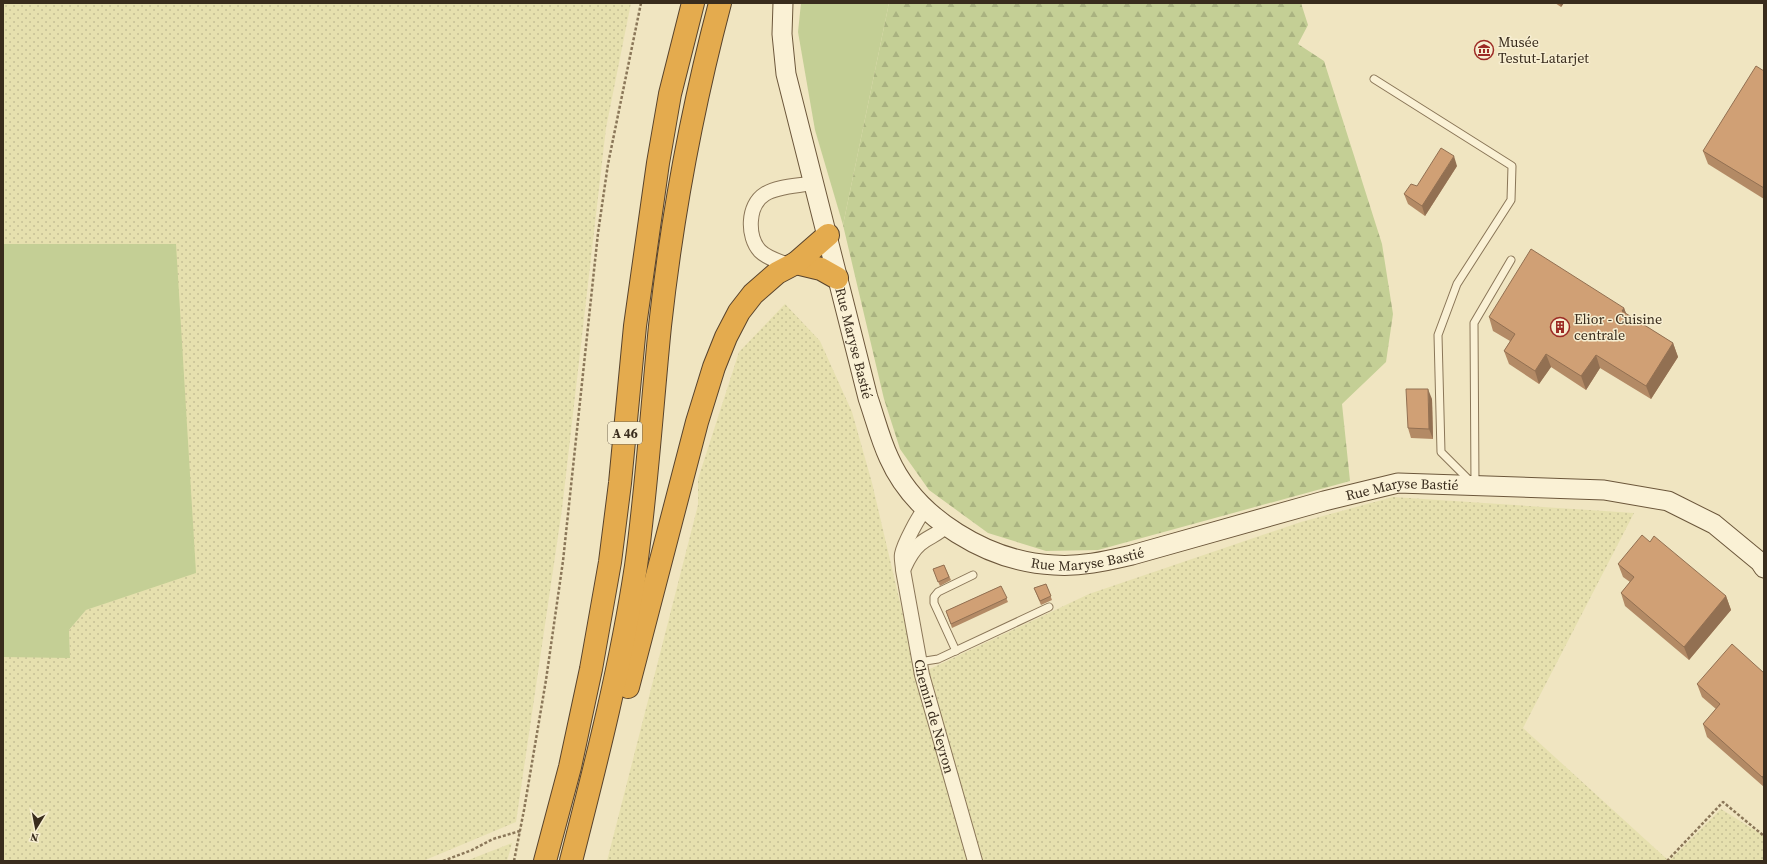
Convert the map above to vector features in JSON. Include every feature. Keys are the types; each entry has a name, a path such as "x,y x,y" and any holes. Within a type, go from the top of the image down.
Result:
{"highway":[{"path":"670,94 683,3"},
{"name":"A 46","path":"545,861 570,767 592,669 610,562 620,482 638,304 658,163 670,94 693,3"},
{"name":"A 46","path":"571,861 611,703 625,634 642,511 660,326 673,232 695,100 720,3"},
{"path":"583,814 599,800 686,462 714,367 733,324 746,302 765,283 793,265 828,235"},
{"path":"793,265 821,269 837,278"}],"main road":[{"name":"Rue Maryse Bastié","path":"783,3 782,34 786,74 813,183 828,235 837,278 868,398 889,459 908,488 926,508 946,526 967,540 1010,557 1054,565 1078,566 1132,555 1324,501 1398,483 1604,490 1668,501 1714,524 1760,562 1764,568"}],"street":[{"path":"793,265 775,260 761,251 752,236 750,221 754,206 765,194 783,188 813,183"},
{"name":"Chemin de Neyron","path":"926,508 920,514 902,554 903,570 921,668 976,861"},
{"path":"903,570 910,556 920,544 941,531 946,526"}],"lane":[{"path":"1374,79 1512,166 1511,200 1457,284 1438,335 1442,452 1475,486"},
{"path":"1475,486 1474,323 1511,260"},
{"path":"956,651 934,603 934,597 938,592 973,575"},
{"path":"921,668 1049,607"}],"path":[{"path":"514,861 546,680 563,561 598,233 608,164 641,3"},
{"path":"1667,861 1723,802 1764,836"},
{"path":"443,861 472,850 493,839 520,831"}],"shaded area":[{"path":"3,3 631,3 606,128 562,509 516,822 423,861 3,861 3,657 70,657 69,630 86,610 131,594 176,244 3,244"},
{"path":"785,304 820,341 852,412 872,483 917,675 1089,594 1301,522 1393,497 1634,513 1523,728 1669,861 607,861 698,505 698,479 739,352"},
{"path":"1721,809 1764,836 1764,861 1669,861"},
{"path":"512,843 507,861 466,861"}],"green space":[{"path":"801,3 889,3 843,225 815,130 798,32"},
{"path":"889,3 1301,3 1308,25 1298,44 1324,61 1382,244 1393,314 1386,362 1342,404 1350,481 1098,550 1046,551 988,533 929,490 900,449 884,399 843,225"},
{"path":"3,244 176,244 196,573 86,610 69,630 70,658 3,657"}],"building":[{"path":"1756,66 1764,71 1764,188 1703,151"},
{"path":"1441,148 1454,156 1422,206 1404,194 1411,184 1417,186"},
{"name":"Elior - Cuisine centrale","path":"1531,249 1624,308 1622,311 1673,343 1646,386 1596,355 1581,376 1546,354 1535,371 1504,351 1515,334 1489,317"},
{"path":"1406,389 1428,389 1429,429 1408,428"},
{"path":"1642,535 1650,542 1654,536 1726,596 1684,647 1621,593 1634,577 1618,564"},
{"path":"944,565 949,577 938,582 933,569"},
{"path":"1046,584 1051,596 1040,601 1034,588"},
{"path":"1001,586 1007,598 951,624 946,611"},
{"path":"1732,644 1764,673 1764,775 1762,777 1703,724 1720,704 1697,684"}],"place":[{"name":"Musée Testut-Latarjet","path":"1484,50"},
{"name":"Elior - Cuisine centrale","path":"1560,327"}]}
